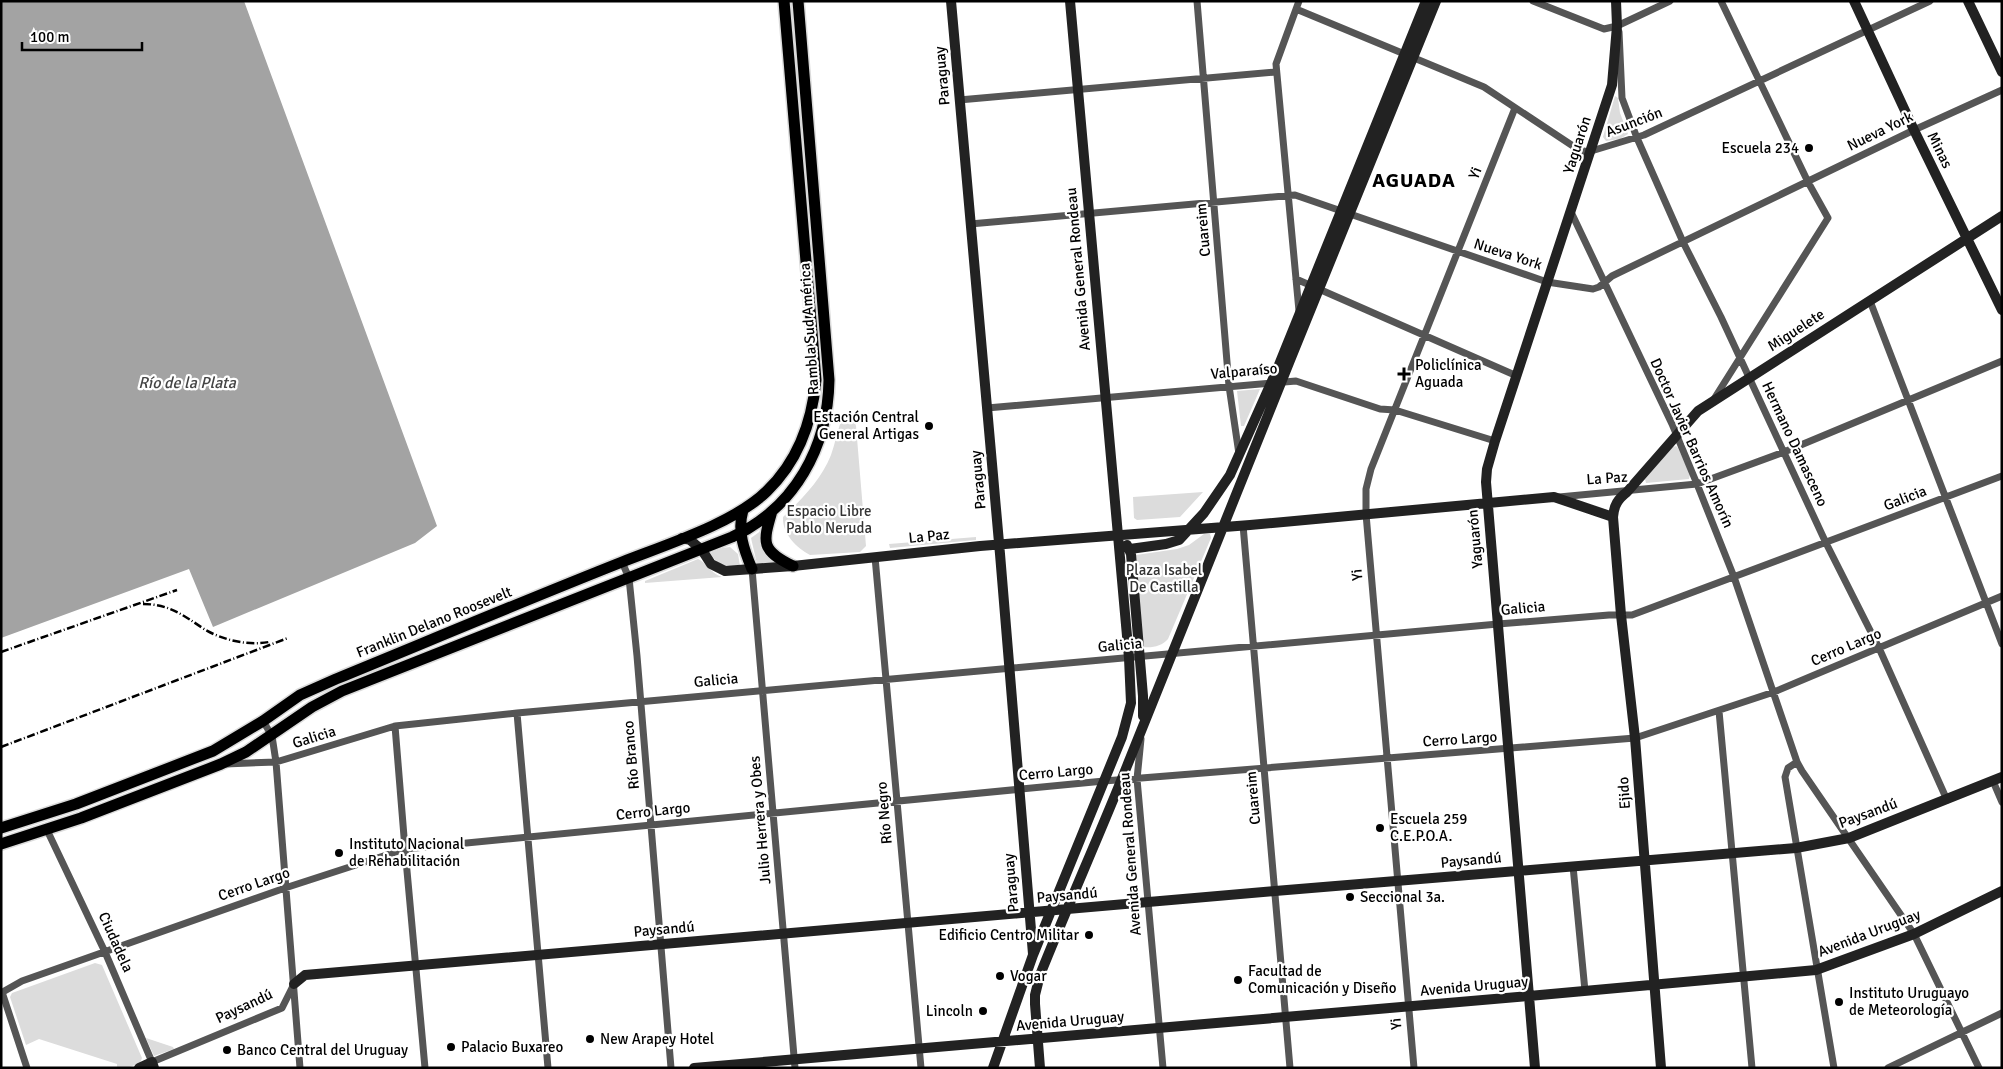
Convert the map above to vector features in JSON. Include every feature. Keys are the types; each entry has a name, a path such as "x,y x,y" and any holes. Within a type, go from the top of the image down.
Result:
{"main road":[{"name":"Rambla Sud América","path":"622,562 682,538 743,510 768,490 792,460 805,434 814,403 816,380 784,1"},
{"name":"Rambla Sud América","path":"629,578 741,533 772,511 793,489 807,469 823,433 829,401 829,380 798,1"},
{"path":"743,510 740,523 741,533 752,570"},
{"path":"772,511 766,530 767,546 771,553 793,566"},
{"name":"Franklin Delano Roosevelt","path":"1,828 76,804 212,750 263,721 300,695 622,562"},
{"name":"Franklin Delano Roosevelt","path":"1,844 81,818 221,764 246,752 312,708 342,691 629,578"}],"street":[{"name":"Paraguay","path":"951,1 1033,955"},
{"name":"Avenida General Rondeau","path":"994,1068 1033,955 1104,781 1128,718 1131,703 1122,562 1105,398 1070,1"},
{"name":"Cuareim","path":"1197,1 1229,386 1234,431 1239,455"},
{"path":"1409,55 1426,1"},
{"path":"1122,562 1125,553 1130,549 1174,543 1191,528 1221,490 1276,382 1409,55 1436,1"},
{"path":"1532,1 1598,28 1610,29 1670,1"},
{"name":"Yaguarón","path":"1536,1068 1486,482 1487,469 1495,441 1591,152 1613,79 1617,26 1616,1"},
{"path":"1712,401 1828,218 1808,182 1721,1"},
{"name":"Minas","path":"1854,1 1914,130 2002,310"},
{"name":"Asunción","path":"1298,5 1484,87 1581,151 1591,152 1636,138 1930,1"},
{"path":"1968,1 2002,72"},
{"path":"1298,5 1278,55 1276,72 1299,315"},
{"name":"Yaguarón","path":"1617,26 1621,44 1622,98"},
{"path":"959,100 1276,72"},
{"name":"Nueva York","path":"970,224 1214,201 1288,195 1300,196 1547,282 1593,289 1604,284 1612,276 1914,130 2002,90"},
{"name":"Hermano Damasceno","path":"1622,98 1636,138 1683,242 1826,543 1879,648 1947,800"},
{"name":"Yi","path":"1414,1068 1365,499 1367,481 1515,108"},
{"name":"Doctor Javier Barrios Amorín","path":"1570,212 1676,434 1697,484 1734,577 1797,762 1914,934 1979,1068"},
{"name":"Miguelete","path":"1627,492 1698,411 2002,216"},
{"path":"1296,279 1517,376"},
{"path":"1040,1068 1035,1004 1037,984 1224,527 1299,315 1315,287"},
{"path":"1870,300 2002,644"},
{"name":"La Paz","path":"682,538 690,540 702,550 711,564 718,568 726,571 752,570 999,544 1224,527 1627,492 1697,484 1784,452 2002,361"},
{"name":"Valparaíso","path":"987,408 1276,382 1302,382 1380,409 1395,410 1495,441"},
{"name":"Galicia","path":"221,764 276,762 395,726 518,713 1498,624 1632,615 2002,476"},
{"path":"1554,497 1612,517 1618,499 1627,492"},
{"name":"Ejido","path":"1612,517 1635,738 1661,1068"},
{"name":"Cuareim","path":"1243,525 1290,1068"},
{"path":"1119,534 1130,549"},
{"name":"Avenida General Rondeau","path":"1130,549 1143,696 1138,779 1163,1068"},
{"name":"Río Negro","path":"875,557 921,1068"},
{"name":"Río Branco","path":"622,562 629,578 671,1068"},
{"name":"Julio Herrera y Obes","path":"752,570 794,1063"},
{"name":"Cerro Largo","path":"2,992 12,986 105,952 285,888 404,849 1104,781 1635,738 1774,692 2002,596"},
{"path":"1719,711 1752,1068"},
{"path":"518,713 548,1068"},
{"path":"263,721 272,736 276,762 300,1068"},
{"path":"395,726 404,849 425,1068"},
{"path":"1797,762 1791,764 1784,777 1834,1068"},
{"path":"1998,779 2002,802"},
{"name":"Paysandú","path":"153,1065 282,1008 294,984 305,975 1519,870 1796,848 1849,838 1998,779"},
{"path":"76,804 81,818"},
{"name":"Ciudadela","path":"47,830 105,952 153,1065"},
{"path":"1573,866 1585,991"},
{"name":"Avenida Uruguay","path":"694,1068 794,1063 919,1048 1654,986 1816,970 1914,934 2002,891"},
{"path":"1,982 4,985 12,986"},
{"path":"2,992 27,1068"},
{"path":"1888,1068 2002,1013"},
{"path":"139,1068 153,1065"}],"green space":[{"path":"1615,96 1618,98 1620,113 1628,134 1620,139 1606,141 1603,137"},
{"path":"1260,389 1244,426 1241,426 1237,391"},
{"name":"Espacio Libre Pablo Neruda","path":"846,418 854,420 856,426 866,546 860,552 810,555 800,548 787,534 783,517 804,496 822,473 831,455 841,421"},
{"path":"1676,446 1690,474 1689,479 1646,483 1645,479 1673,447"},
{"path":"1203,492 1180,517 1137,520 1134,518 1133,497"},
{"path":"762,530 762,545 769,556 777,563 757,564 751,538"},
{"name":"Plaza Isabel De Castilla","path":"1204,534 1210,534 1211,538 1168,639 1157,646 1143,647 1136,555 1177,549 1189,545"},
{"path":"976,537 976,540 890,548 889,544"},
{"path":"730,547 738,554 740,566 722,564 710,553"},
{"path":"698,559 714,573 722,577 645,583 645,581"},
{"path":"95,963 102,965 142,1058 140,1063 127,1068 117,1068 117,1064 39,1039 26,1045 10,997 12,993"},
{"path":"146,1038 173,1047 174,1049 154,1056"}],"water":[{"name":"Río de la Plata","path":"1,1 244,1 437,526 415,543 213,627 189,569 1,638"}],"railway":[{"path":"1,652 177,590"},
{"path":"143,604 168,608 211,633 227,639 244,643 269,642"},
{"path":"1,747 288,638"}],"place":[{"name":"Escuela 234","path":"1809,148"},
{"name":"Policlínica Aguada","path":"1404,374"},
{"name":"Estación Central General Artigas","path":"929,426"},
{"name":"Escuela 259 C.E.P.O.A.","path":"1380,828"},
{"name":"Instituto Nacional de Rehabilitación","path":"339,853"},
{"name":"Seccional 3a.","path":"1350,897"},
{"name":"Edificio Centro Militar","path":"1089,935"},
{"name":"Vogar","path":"1000,976"},
{"name":"Facultad de Comunicación y Diseño","path":"1238,980"},
{"name":"Instituto Uruguayo de Meteorología","path":"1839,1002"},
{"name":"Lincoln","path":"983,1011"},
{"name":"New Arapey Hotel","path":"590,1039"},
{"name":"Palacio Buxareo","path":"451,1047"},
{"name":"Banco Central del Uruguay","path":"227,1050"}],"district":[{"name":"AGUADA","path":"1414,180"}]}
